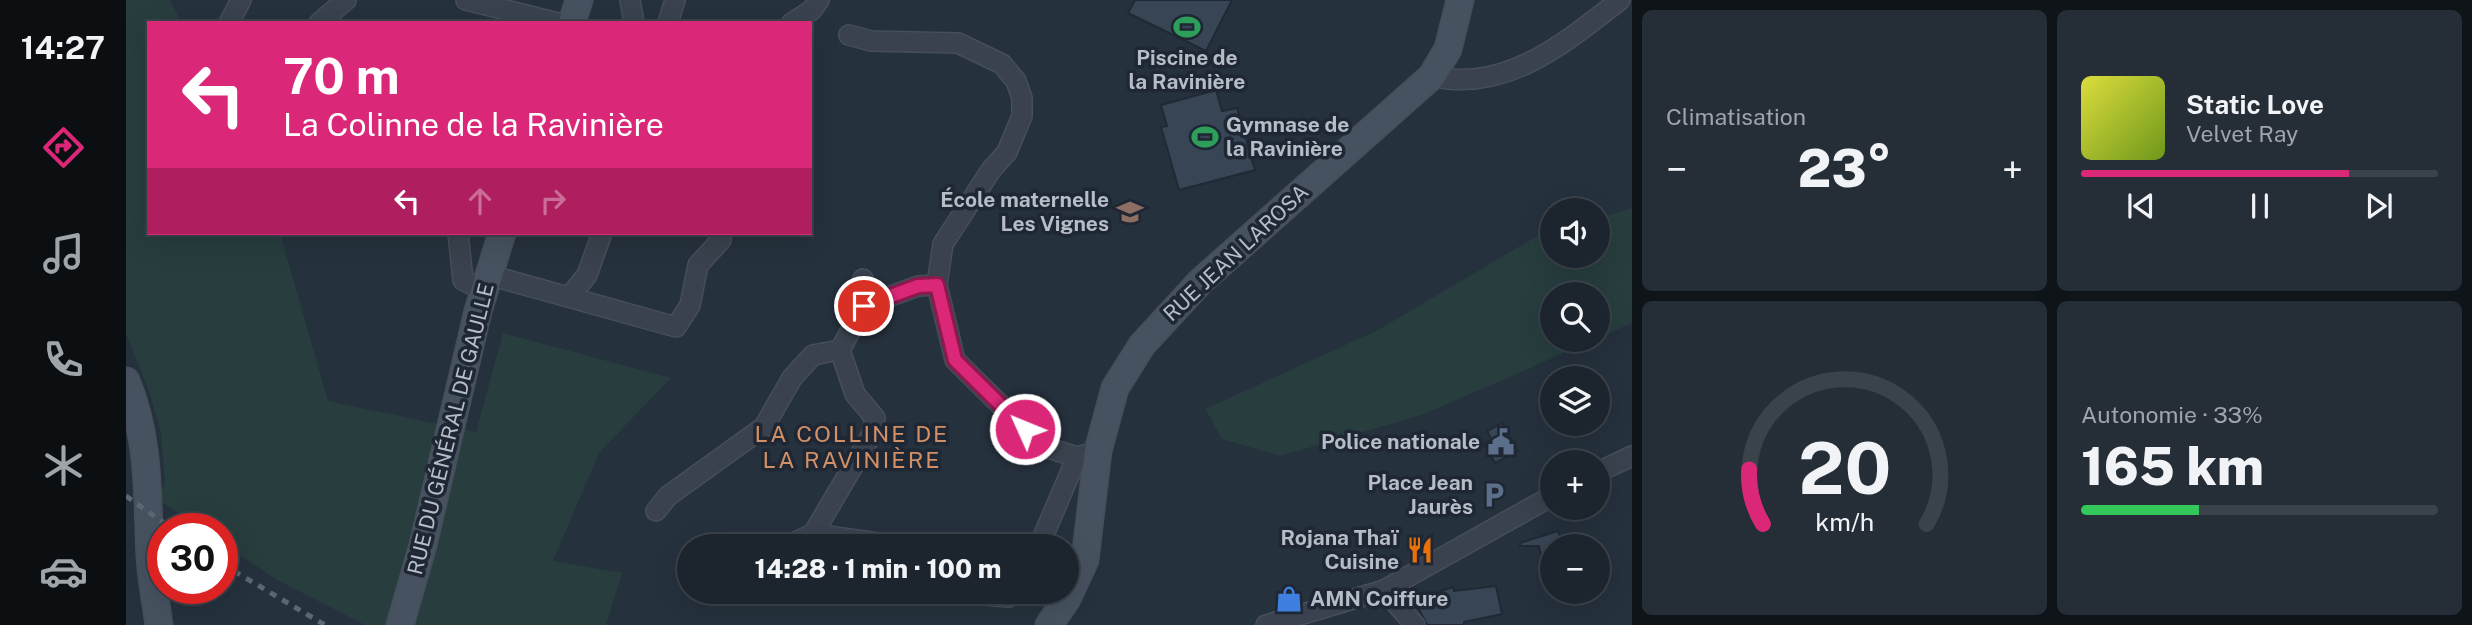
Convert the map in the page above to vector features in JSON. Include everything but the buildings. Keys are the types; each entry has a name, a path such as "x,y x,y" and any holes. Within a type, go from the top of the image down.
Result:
{"street":[{"path":"230,21 241,0"},
{"path":"321,21 346,0"},
{"path":"466,0 550,21"},
{"path":"573,21 579,0"},
{"path":"630,0 634,21"},
{"path":"669,21 675,0"},
{"path":"795,21 812,10 819,0"},
{"name":"RUE JEAN LAROSA","path":"1049,625 1067,599 1085,560 1088,454 1115,388 1142,345 1200,282 1432,76 1448,50 1460,0"},
{"path":"1432,76 1459,81 1477,80 1526,64 1560,46 1620,0"},
{"path":"849,35 871,41 958,43 1002,64 1016,81 1022,116 1007,152 991,170 943,244 937,285 955,360 1042,446 1088,454 1045,534"},
{"path":"458,235 463,280 570,296 676,327 690,305 698,265 721,240 720,235"},
{"name":"RUE DU GÉNÉRAL DE GAULLE","path":"401,623 424,545 486,283 501,235"},
{"path":"570,296 587,275 601,235"},
{"path":"813,534 872,434 875,418 855,394 840,350 864,306 863,279"},
{"path":"864,306 918,286 937,285"},
{"path":"656,511 668,496 764,427 792,378 813,355 840,350"},
{"path":"126,381 137,410 146,452 150,558 159,625"},
{"path":"1610,466 1632,456"},
{"path":"1266,625 1384,590 1540,503"},
{"path":"1384,590 1415,625"}],"green space":[{"path":"126,0 170,0 181,21 147,21 147,235 281,235 328,401 476,432 503,333 671,378 599,453 553,561 622,573 606,625 365,625 277,580 238,554 238,513 178,513 161,502 162,488 165,485 161,433 149,391 126,334"},
{"path":"1632,208 1632,323 1610,333 1610,282 1540,282 1540,352 1566,352 1422,415 1280,456 1222,439 1205,409 1378,330 1537,236 1540,235 1540,268 1610,268 1610,214"}],"railway":[{"path":"126,496 150,513"},
{"path":"238,573 325,625"}],"place":[{"name":"Piscine de la Ravinière","path":"1187,27"},
{"name":"Gymnase de la Ravinière","path":"1205,137"},
{"name":"École maternelle Les Vignes","path":"1130,212"},
{"name":"Police nationale","path":"1501,442"},
{"name":"Place Jean Jaurès","path":"1494,495"},
{"name":"Rojana Thaï Cuisine","path":"1420,550"},
{"name":"AMN Coiffure","path":"1289,599"}],"district":[{"name":"LA COLLINE DE LA RAVINIÈRE","path":"852,447"}],"route":[{"path":"864,306 918,286 937,285 955,360 1025,429"}]}
